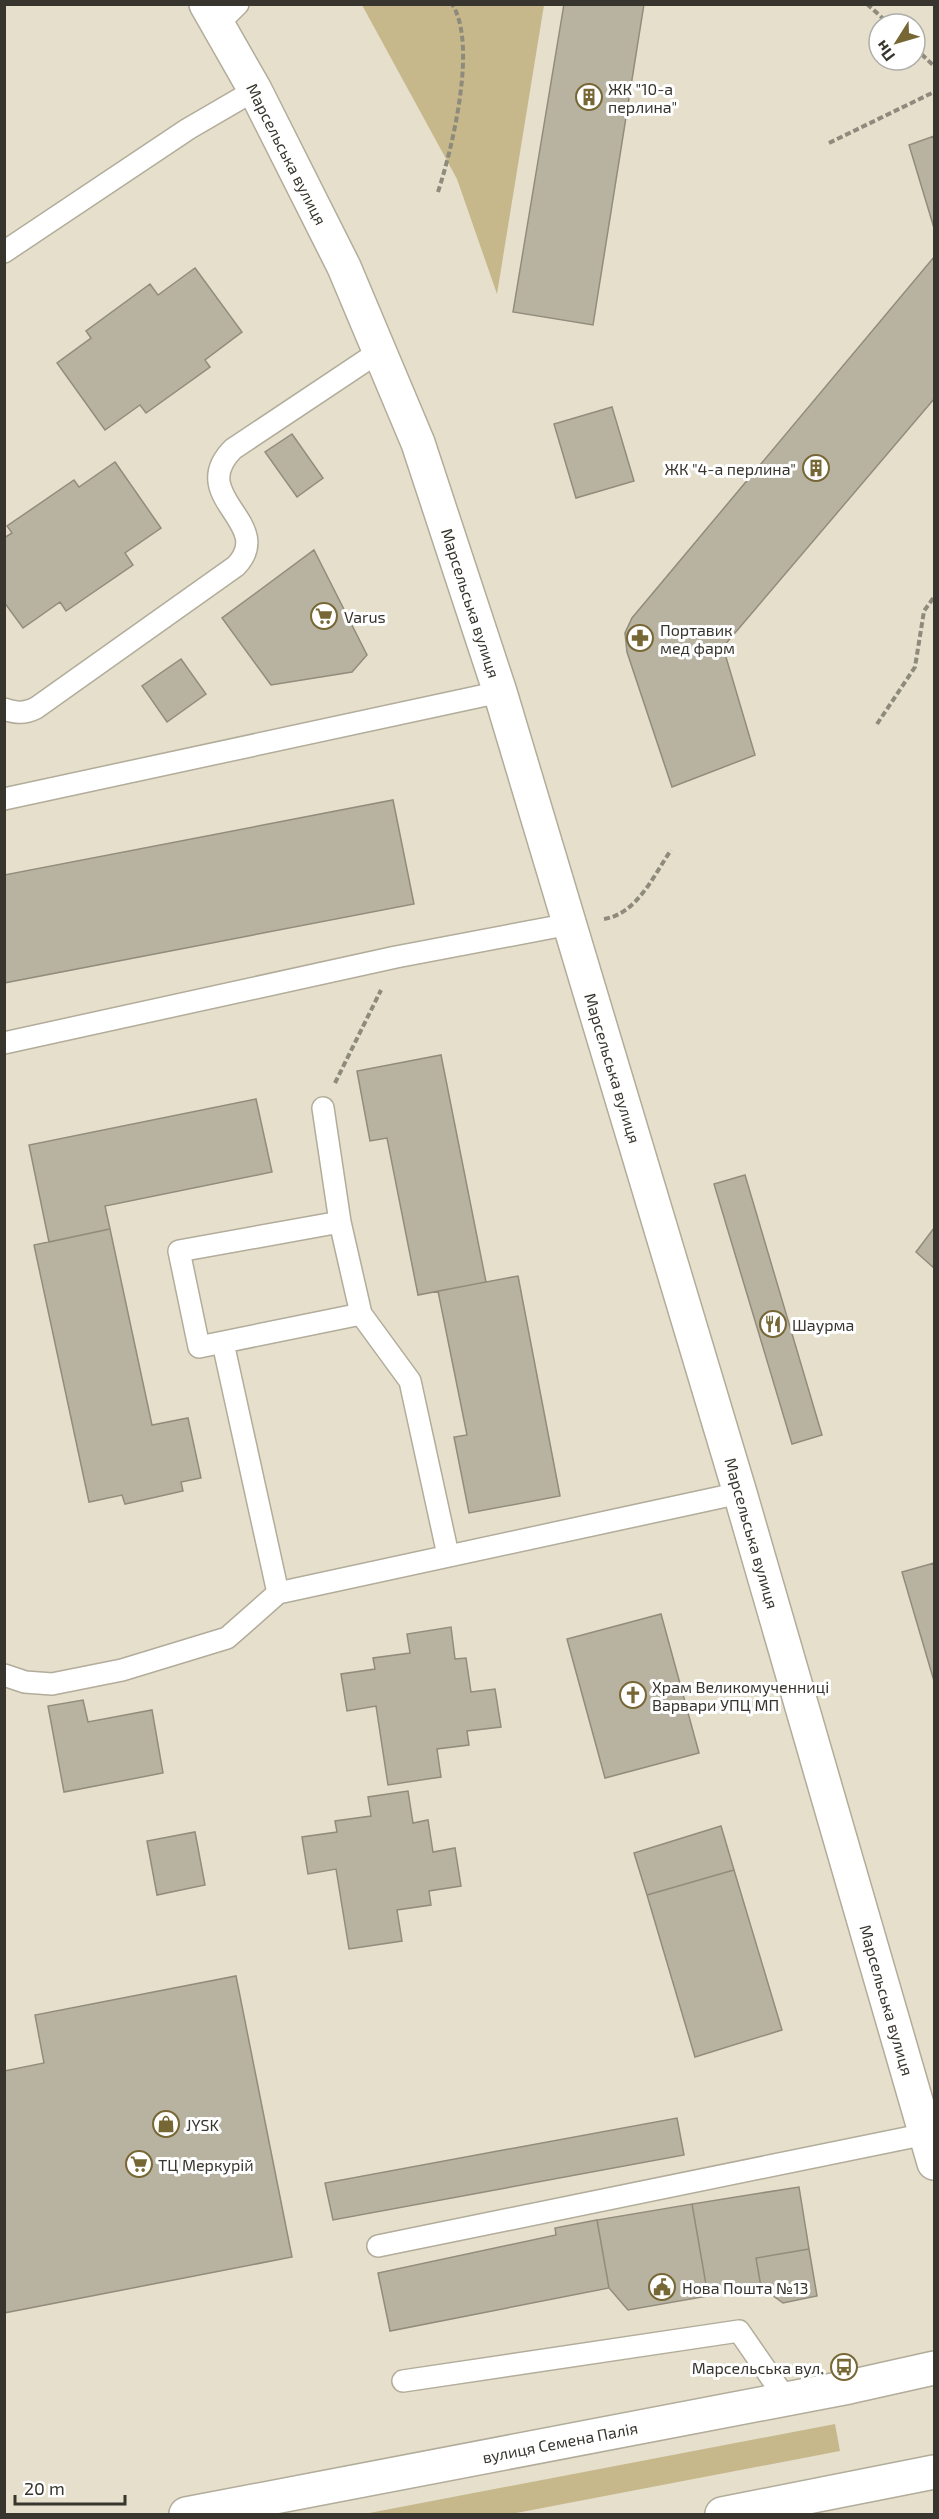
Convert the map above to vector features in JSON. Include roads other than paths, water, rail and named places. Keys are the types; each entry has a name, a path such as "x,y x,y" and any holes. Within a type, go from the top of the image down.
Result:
{"main road":[{"name":"Марсельська вулиця","path":"221,11 255,90 344,267 418,442 500,692 570,924 740,1493 930,2149"},
{"name":"вулиця Семена Палія","path":"186,2514 786,2399 934,2368"},
{"path":"722,2514 934,2472"}],"lane":[{"path":"4,252 188,129 255,90"},
{"path":"4,709 17,713 36,708 236,566 243,559 248,538 245,529 224,499 218,484 218,471 224,459 233,449 380,351"},
{"path":"4,800 500,692"},
{"path":"4,1043 396,957 570,924"},
{"path":"323,1108 340,1222 361,1314 410,1381 448,1555"},
{"path":"340,1222 179,1251 199,1347 361,1314"},
{"path":"223,1343 278,1593"},
{"path":"4,1675 25,1682 52,1684 122,1670 226,1638 278,1593 740,1493"},
{"path":"378,2246 930,2149"},
{"path":"404,2381 739,2331 786,2399"}],"place":[{"name":"ЖК \"10-а перлина\"","path":"589,97"},
{"name":"ЖК \"4-а перлина\"","path":"816,468"},
{"name":"Varus","path":"324,616"},
{"name":"Портавик мед фарм","path":"640,638"},
{"name":"Шаурма","path":"773,1324"},
{"name":"Храм Великомученниці Варвари УПЦ МП","path":"633,1695"},
{"name":"JYSK","path":"166,2124"},
{"name":"ТЦ Меркурій","path":"139,2164"},
{"name":"Нова Пошта №13","path":"662,2287"},
{"name":"Марсельська вул.","path":"844,2367"}]}
